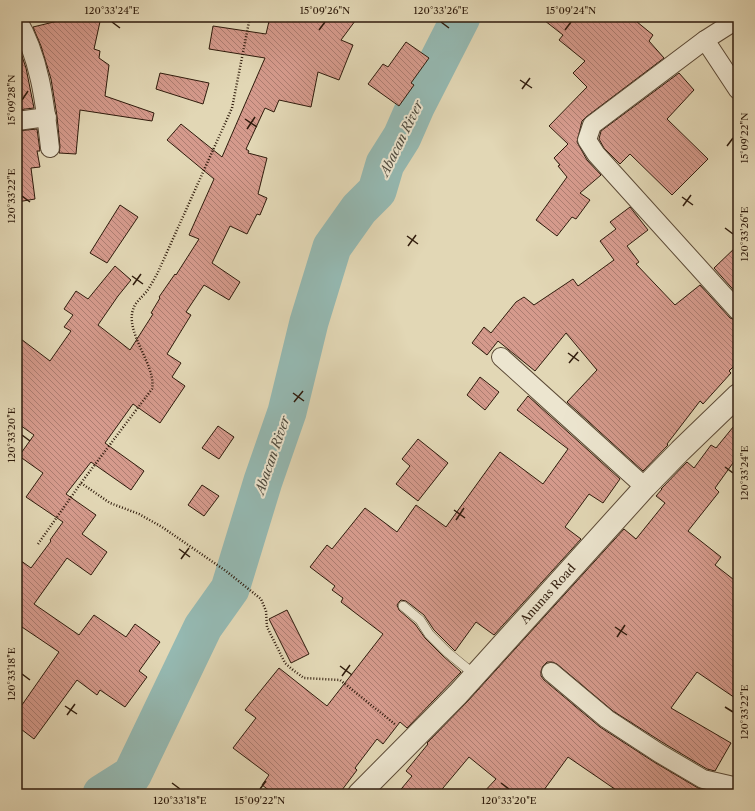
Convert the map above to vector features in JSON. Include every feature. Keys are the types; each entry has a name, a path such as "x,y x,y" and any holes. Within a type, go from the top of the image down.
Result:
{"street":[{"path":"17,19 22,26 36,64 50,148"},
{"path":"738,19 705,40 592,126 586,140 596,154 738,311"},
{"path":"705,40 738,90"},
{"path":"17,121 46,117"},
{"path":"501,357 645,487"},
{"name":"Anunas Road","path":"359,794 414,739 474,675 680,450 738,395"},
{"path":"551,672 606,719 659,753 703,779 738,787"}],"lane":[{"path":"403,606 420,620 429,634 447,652 474,675"}],"path":[{"path":"38,544 80,482 152,389 152,378 138,342 132,318 135,305 147,290 158,272 232,108 250,17"},
{"path":"80,482 110,503 139,514 162,527 226,572 261,599 266,611 267,627 286,663 293,670 304,678 340,680 414,739"}],"building":[{"path":"62,17 101,17 94,49 100,51 99,58 109,65 105,96 154,113 152,121 80,110 76,154 59,153 60,147 57,116 51,79 41,46 33,27 62,20"},
{"path":"270,17 358,17 341,40 353,45 339,80 318,72 311,107 279,100 274,112 265,108 246,149 249,151 248,153 267,158 258,194 267,198 260,215 257,214 247,234 230,226 212,263 240,282 229,300 204,285 186,312 191,315 167,354 181,363 172,377 185,386 160,423 133,404 105,443 144,471 131,490 91,462 66,494 96,515 82,534 107,552 91,575 67,558 34,604 79,635 94,615 126,637 135,624 160,642 139,671 147,677 125,707 100,690 97,695 77,680 34,739 17,726 17,712 59,652 19,625 17,628 17,558 31,568 63,522 26,497 43,473 19,456 34,435 17,423 17,336 50,361 71,331 64,327 73,315 64,309 76,291 88,299 115,266 131,280 98,325 130,350 153,314 151,313 160,298 159,297 175,274 176,275 199,239 189,235 214,179 167,140 181,124 222,157 265,58 209,49 213,26 266,34"},
{"path":"540,17 631,17 653,35 649,41 664,58 582,121 577,142 587,160 601,175 580,193 590,200 576,219 572,217 557,236 536,220 567,177 558,166 560,165 554,158 568,144 549,126 587,87 573,73 585,61 559,40 563,35"},
{"path":"17,42 26,68 34,108 17,110"},
{"path":"406,42 429,58 411,83 414,85 399,106 368,84 383,64 388,67"},
{"path":"160,73 209,83 203,104 156,89"},
{"path":"679,73 694,90 667,119 708,159 672,195 630,154 620,164 604,148 599,139 601,131"},
{"path":"37,129 40,151 37,151 40,167 31,168 35,199 17,202 17,131"},
{"path":"120,205 138,217 107,263 90,253"},
{"path":"630,207 648,230 627,246 639,262 636,264 675,305 700,285 730,318 738,321 738,362 729,371 731,373 703,404 700,401 667,444 668,445 643,471 567,402 597,370 566,333 535,371 498,341 487,355 472,343 484,327 491,333 516,302 524,297 534,305 573,279 578,286 614,260 600,241 616,229 610,222"},
{"path":"738,245 738,295 714,268"},
{"path":"480,377 499,392 485,410 467,395"},
{"path":"528,396 620,479 603,503 589,494 565,527 581,539 494,635 476,622 455,651 434,630 424,615 406,601 401,600 397,605 399,610 415,624 425,638 443,656 461,672 407,728 400,722 383,744 377,739 355,768 357,770 339,794 274,794 262,785 269,775 233,748 256,718 245,710 279,668 327,706 383,634 341,602 343,598 332,590 335,586 310,567 327,545 332,549 365,508 397,532 416,505 446,527 500,452 543,484 568,449 517,410"},
{"path":"738,421 738,456 715,488 719,492 688,531 721,557 715,565 738,583 738,700 697,672 671,708 731,743 715,771 707,769 613,711 557,664 547,662 541,671 541,676 544,680 600,727 654,762 704,790 702,794 622,794 568,757 541,794 482,794 496,779 469,757 438,794 397,794 412,776 406,771 428,744 427,743 467,702 624,529 636,539 665,503 656,496 661,489 687,462 694,468 711,445 716,448"},
{"path":"218,426 234,437 219,459 202,448"},
{"path":"418,439 448,463 418,501 396,484 410,466 402,459"},
{"path":"202,485 219,496 204,516 188,505"},
{"path":"287,610 309,654 291,663 269,619"}],"waterway":[{"name":"Abacan River","path":"102,794 132,775 203,627 230,589 263,481 287,412 309,322 332,247 359,209 377,191 385,164 402,137 416,105 461,17"}]}
